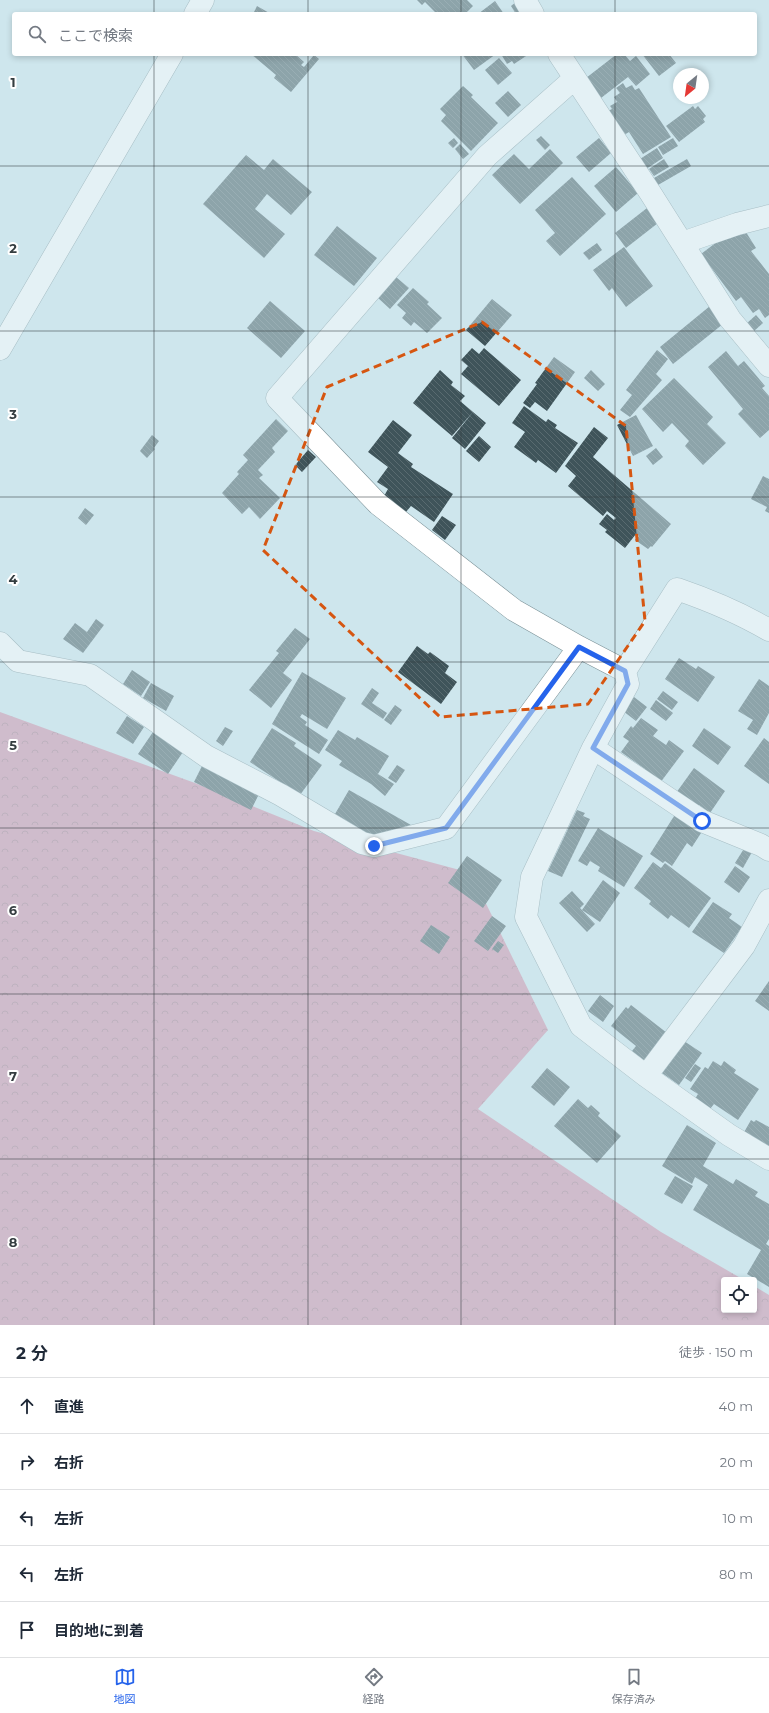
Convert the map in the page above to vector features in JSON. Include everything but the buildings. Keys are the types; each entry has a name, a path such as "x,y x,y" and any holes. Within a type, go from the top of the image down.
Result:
{"street":[{"path":"196,12 203,0"},
{"path":"525,0 532,12"},
{"path":"0,349 171,56"},
{"path":"560,56 730,319 769,366"},
{"path":"575,78 487,156 277,398 378,504 514,610 625,671"},
{"path":"682,243 737,224 769,216"},
{"path":"769,630 714,602 677,589 625,671 628,684 593,748 532,877 526,917 581,1026 646,1076 729,1135 769,1159"},
{"path":"0,643 18,661 90,675 206,756 281,795 362,843 374,846 446,828 579,647"},
{"path":"593,748 702,821 769,850"},
{"path":"646,1076 744,946 769,900"}],"highlighted area":[{"path":"482,322 626,426 645,621 588,704 440,717 263,550 327,387"}],"green space":[{"path":"0,712 195,783 314,831 471,873 548,1030 478,1109 661,1232 739,1277 721,1277 721,1313 757,1313 757,1288 769,1295 769,1325 0,1325"}],"route":[{"path":"374,846 446,828 579,647 625,671 628,684 593,748 702,821"}]}
